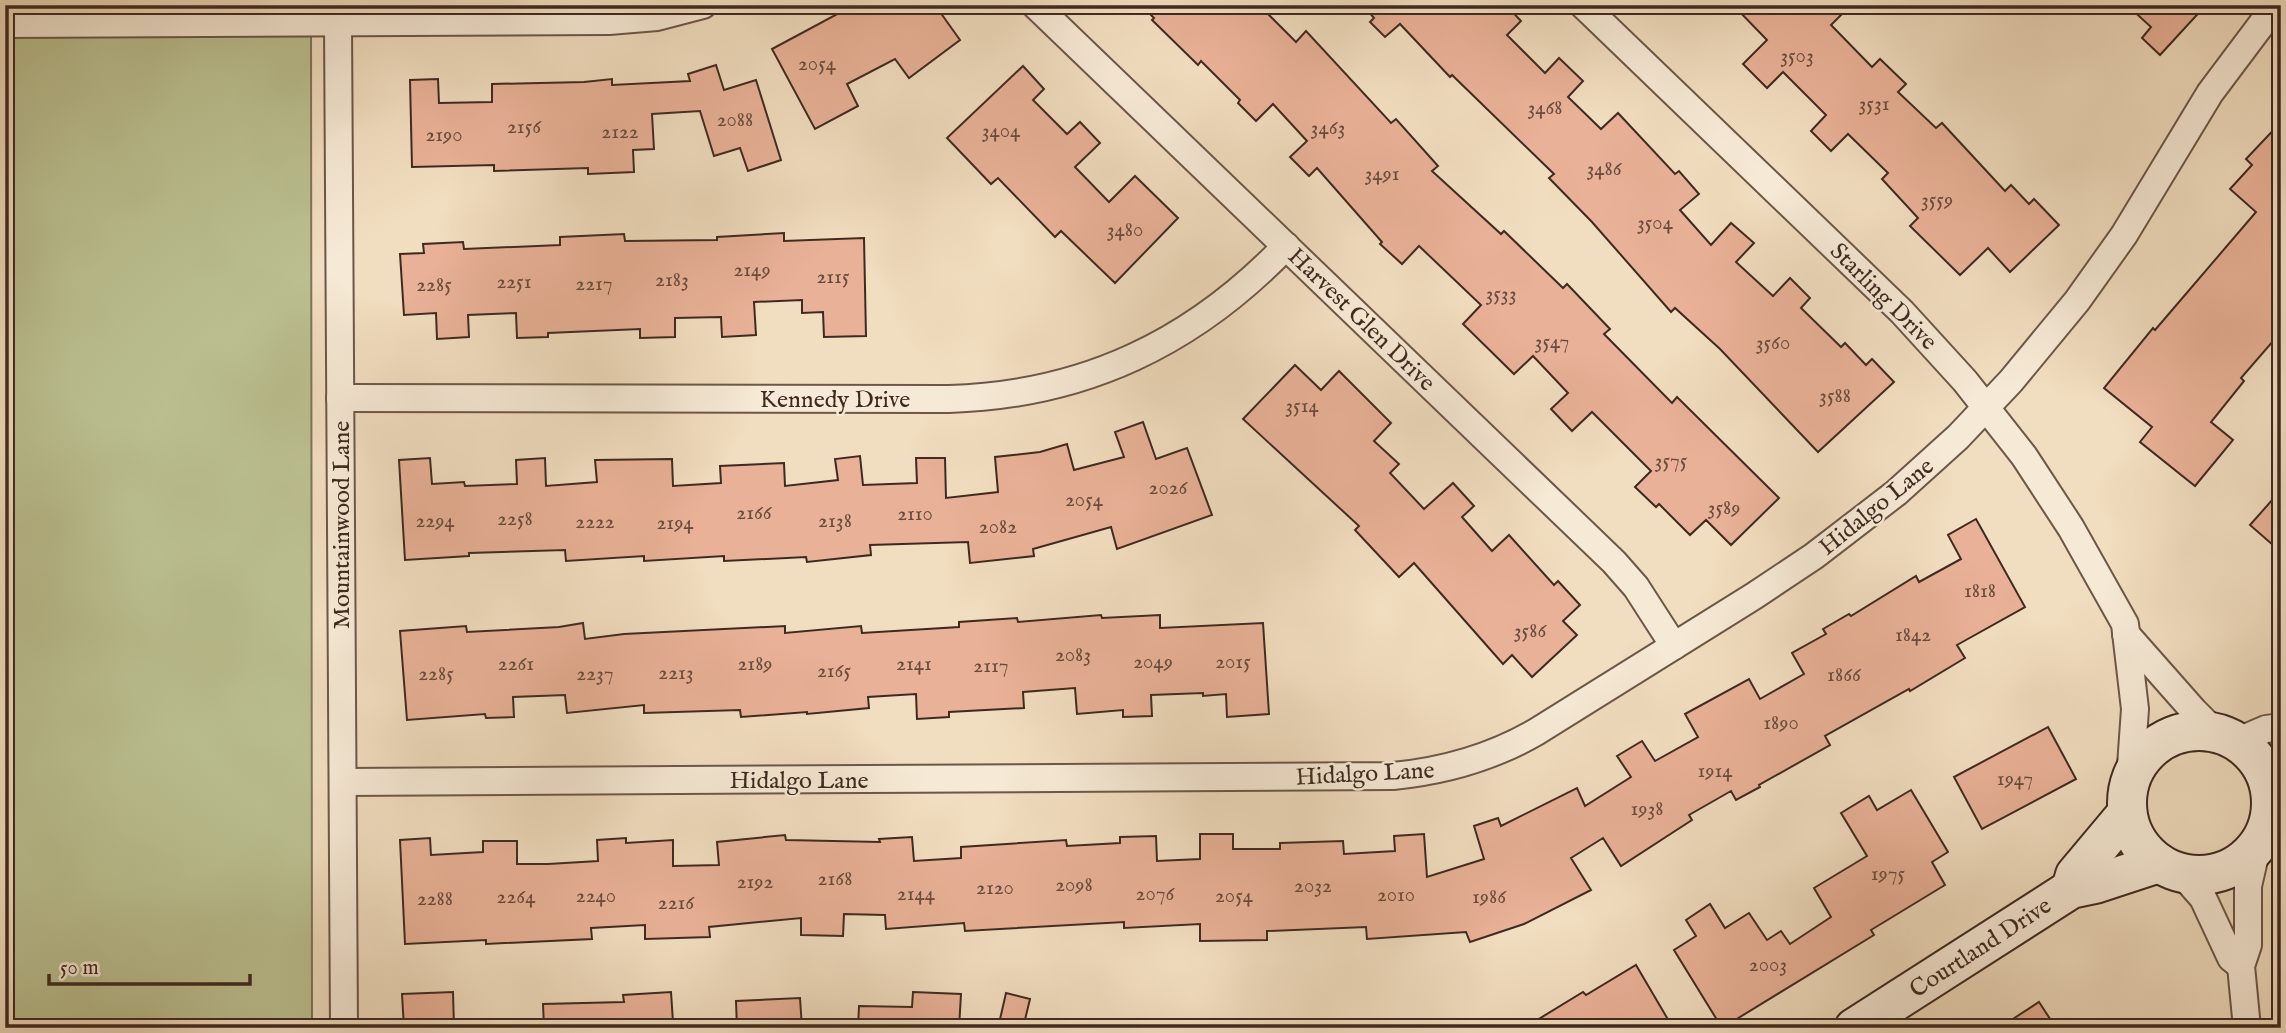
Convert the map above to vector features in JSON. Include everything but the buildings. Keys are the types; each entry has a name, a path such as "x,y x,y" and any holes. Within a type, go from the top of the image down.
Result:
{"street":[{"path":"5,24 624,20 668,15 704,5"},
{"name":"Harvest Glen Drive","path":"1035,5 1614,562 1636,587 1674,646"},
{"name":"Starling Drive","path":"1583,5 1902,312 1987,407 2024,457 2071,528 2125,624 2135,709 2129,796"},
{"name":"Hidalgo Lane","path":"343,782 1408,775 1475,761 1518,742 1780,580 1848,532 1927,465 1987,407 2038,350 2090,285 2135,217 2210,93 2276,5"},
{"name":"Mountainwood Lane","path":"338,22 344,1028"},
{"name":"Kennedy Drive","path":"340,398 949,399 1009,394 1080,379 1147,352 1190,328 1229,300 1286,247"},
{"name":"Starling Drive","path":"2126,634 2194,712 2227,737"},
{"path":"2227,737 2281,727"},
{"path":"2241,965 2231,958 2203,898 2170,868 2144,850 2133,832 2129,796 2140,761 2154,746 2173,735 2194,730 2227,737 2253,754 2265,771 2271,791 2272,812 2248,886 2248,945 2241,965 2247,1028"},
{"name":"Courtland Drive","path":"2071,889 2075,875 2129,796"},
{"path":"2170,868 2202,875 2223,871 2241,862 2268,827"},
{"name":"Courtland Drive","path":"1854,1028 2071,889 2170,868"}],"green space":[{"path":"14,5 311,5 312,1028 11,1028"}]}
